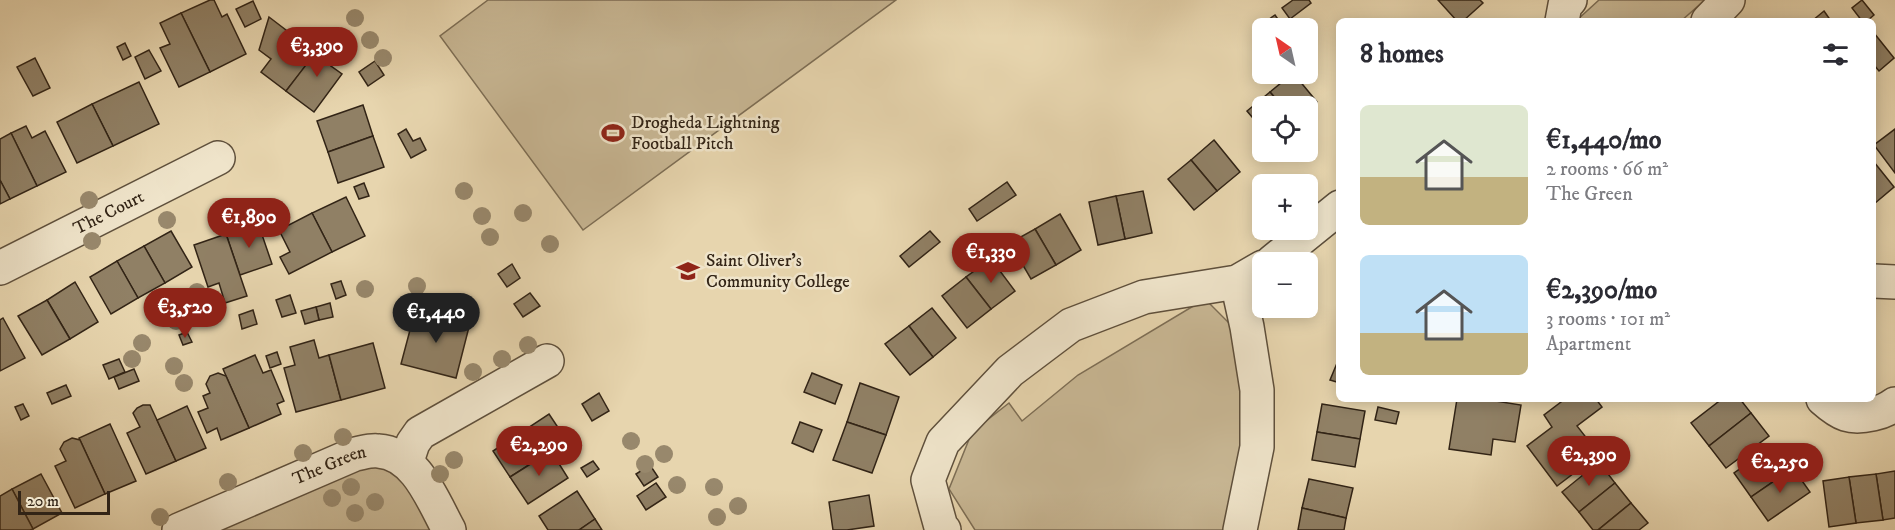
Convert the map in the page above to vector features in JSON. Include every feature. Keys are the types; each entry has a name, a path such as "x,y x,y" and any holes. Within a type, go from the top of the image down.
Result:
{"street":[{"path":"1563,18 1565,5 1570,0"},
{"path":"1711,18 1728,0"},
{"name":"The Court","path":"0,268 218,158"},
{"path":"1284,252 1336,210"},
{"path":"944,530 941,527 928,480 944,441 1010,371 1071,325 1144,297 1250,274 1247,327 1257,390 1257,447 1240,530"},
{"path":"1876,281 1895,282"},
{"path":"449,530 428,490 407,461 413,443 420,433 548,361"},
{"path":"1827,402 1855,418 1886,410 1895,404"},
{"name":"The Green","path":"179,530 355,454 376,450 390,452 407,461"}],"shaded area":[{"name":"Drogheda Lightning Football Pitch","path":"488,0 896,0 583,230 440,36"},
{"path":"1599,0 1705,0 1684,18 1579,18"},
{"path":"1205,299 1230,324 1246,442 1224,530 975,530 949,489 972,432 1009,403 1022,421 1078,375"},
{"path":"369,462 403,475 435,530 208,530"}],"building":[{"path":"214,0 222,17 227,14 246,54 210,72 181,13"},
{"path":"1293,0 1309,0 1311,3 1291,18 1282,8"},
{"path":"1438,0 1480,0 1483,3 1466,18 1454,18"},
{"path":"1862,0 1874,15 1870,18 1860,18 1852,8"},
{"path":"253,1 261,19 245,27 236,9"},
{"path":"1824,11 1829,18 1816,18"},
{"path":"181,13 210,72 179,87 160,48 170,44 160,23"},
{"path":"269,17 316,53 286,91 261,72 271,59 259,50"},
{"path":"1876,36 1894,58 1879,71 1876,67"},
{"path":"325,40 341,52 331,66 342,74 314,112 286,91"},
{"path":"125,43 131,56 123,60 117,47"},
{"path":"149,50 161,71 145,79 135,57"},
{"path":"35,58 50,88 33,96 17,67"},
{"path":"375,61 384,75 368,86 359,72"},
{"path":"139,82 159,124 113,146 92,104"},
{"path":"1280,84 1302,84 1312,96 1273,96 1270,92"},
{"path":"92,104 113,146 77,163 57,122"},
{"path":"363,105 373,136 328,152 317,121"},
{"path":"1252,107 1252,117 1247,111"},
{"path":"26,126 32,138 45,131 66,172 37,186 11,133"},
{"path":"406,129 413,141 420,138 426,150 411,158 398,134"},
{"path":"1895,129 1895,173 1876,148 1876,143"},
{"path":"11,133 37,186 10,199 0,180 0,139"},
{"path":"373,136 384,167 338,183 328,152"},
{"path":"1214,140 1240,172 1217,191 1191,160"},
{"path":"1191,160 1217,191 1194,210 1168,179"},
{"path":"1876,164 1894,187 1876,202"},
{"path":"0,180 10,199 0,204"},
{"path":"1007,182 1016,195 977,221 969,209"},
{"path":"364,183 369,196 359,199 354,187"},
{"path":"1143,191 1152,233 1125,239 1116,196"},
{"path":"1116,196 1125,239 1098,245 1089,202"},
{"path":"346,197 365,236 332,252 312,213"},
{"path":"312,213 332,252 289,274 280,257 290,252 279,230"},
{"path":"1060,214 1081,250 1056,265 1035,229"},
{"path":"258,223 272,264 240,275 226,234"},
{"path":"1035,229 1056,265 1031,279 1010,243"},
{"path":"171,231 192,267 165,283 144,246"},
{"path":"930,231 940,242 909,267 900,256"},
{"path":"226,234 247,296 225,303 219,283 208,287 194,245"},
{"path":"144,246 165,283 138,298 117,261"},
{"path":"991,259 1015,291 991,309 966,277"},
{"path":"117,261 138,298 111,314 90,277"},
{"path":"512,264 520,278 507,287 498,274"},
{"path":"966,277 991,309 967,328 942,296"},
{"path":"341,281 346,295 336,299 331,284"},
{"path":"75,282 98,322 70,339 47,300"},
{"path":"530,293 540,306 523,317 514,304"},
{"path":"290,295 296,313 282,317 276,300"},
{"path":"47,300 70,339 42,355 18,316"},
{"path":"330,303 333,317 319,320 316,307"},
{"path":"316,307 319,320 305,324 301,311"},
{"path":"932,308 956,338 933,357 909,326"},
{"path":"253,310 257,324 242,329 239,315"},
{"path":"430,312 470,323 456,378 401,364 414,315 429,319"},
{"path":"3,318 25,358 0,371 0,320"},
{"path":"909,326 933,357 910,375 885,344"},
{"path":"187,332 192,342 183,345 179,335"},
{"path":"314,340 319,358 329,355 341,400 296,412 284,368 295,365 290,347"},
{"path":"373,343 385,388 341,400 329,355"},
{"path":"277,352 281,364 270,368 266,356"},
{"path":"255,355 263,373 271,370 284,401 277,404 281,414 249,428 223,369"},
{"path":"119,359 125,372 109,379 103,365"},
{"path":"1336,366 1336,382 1330,380"},
{"path":"134,369 139,381 119,389 114,377"},
{"path":"218,373 226,376 249,428 221,440 217,428 207,433 198,412 208,408 203,396 210,393 206,384 210,376"},
{"path":"812,373 842,385 835,404 804,392"},
{"path":"860,383 899,397 886,435 847,422"},
{"path":"66,385 71,396 52,404 47,393"},
{"path":"599,393 609,411 592,421 582,404"},
{"path":"1457,402 1502,402 1521,405 1515,442 1493,439 1491,455 1449,449"},
{"path":"1561,402 1598,402 1602,407 1577,426 1599,454 1557,486 1527,446 1552,427 1544,415"},
{"path":"1718,402 1742,402 1751,413 1709,446 1691,423"},
{"path":"23,404 29,416 21,420 15,407"},
{"path":"1322,404 1365,411 1360,439 1317,432"},
{"path":"143,405 150,405 176,461 146,474 127,433 140,427 133,413"},
{"path":"187,406 206,448 176,461 157,420"},
{"path":"1378,407 1399,412 1396,424 1375,420"},
{"path":"1751,413 1769,436 1726,468 1709,446"},
{"path":"549,414 567,441 510,477 493,451"},
{"path":"800,422 822,430 813,452 792,443"},
{"path":"847,422 886,435 872,473 833,460"},
{"path":"110,424 136,481 105,494 79,438"},
{"path":"1317,432 1360,439 1355,467 1312,460"},
{"path":"72,438 80,440 105,494 75,508 55,466 66,461 60,449 64,442"},
{"path":"1776,444 1793,468 1751,497 1734,473"},
{"path":"551,451 568,478 528,504 510,477"},
{"path":"593,461 599,469 587,477 581,468"},
{"path":"1599,462 1615,483 1579,512 1562,492"},
{"path":"650,465 658,477 644,486 636,474"},
{"path":"1793,468 1810,492 1768,521 1751,497"},
{"path":"1895,471 1895,518 1883,520 1876,474"},
{"path":"41,474 62,513 33,529 12,489"},
{"path":"1876,474 1883,520 1856,523 1849,477"},
{"path":"1849,477 1856,523 1829,527 1823,481"},
{"path":"1309,479 1353,488 1346,518 1302,508"},
{"path":"656,483 666,497 646,510 637,496"},
{"path":"1615,483 1631,503 1598,530 1593,530 1579,512"},
{"path":"12,489 33,529 0,530 0,496"},
{"path":"577,491 595,519 579,530 548,530 539,516"},
{"path":"869,495 874,526 833,530 829,502"},
{"path":"1631,503 1648,523 1639,530 1598,530"},
{"path":"1302,508 1346,518 1344,530 1298,530"},
{"path":"595,519 602,530 579,530"}],"place":[{"name":"Drogheda Lightning Football Pitch","path":"613,133"},
{"name":"Saint Oliver's Community College","path":"688,271"}]}
